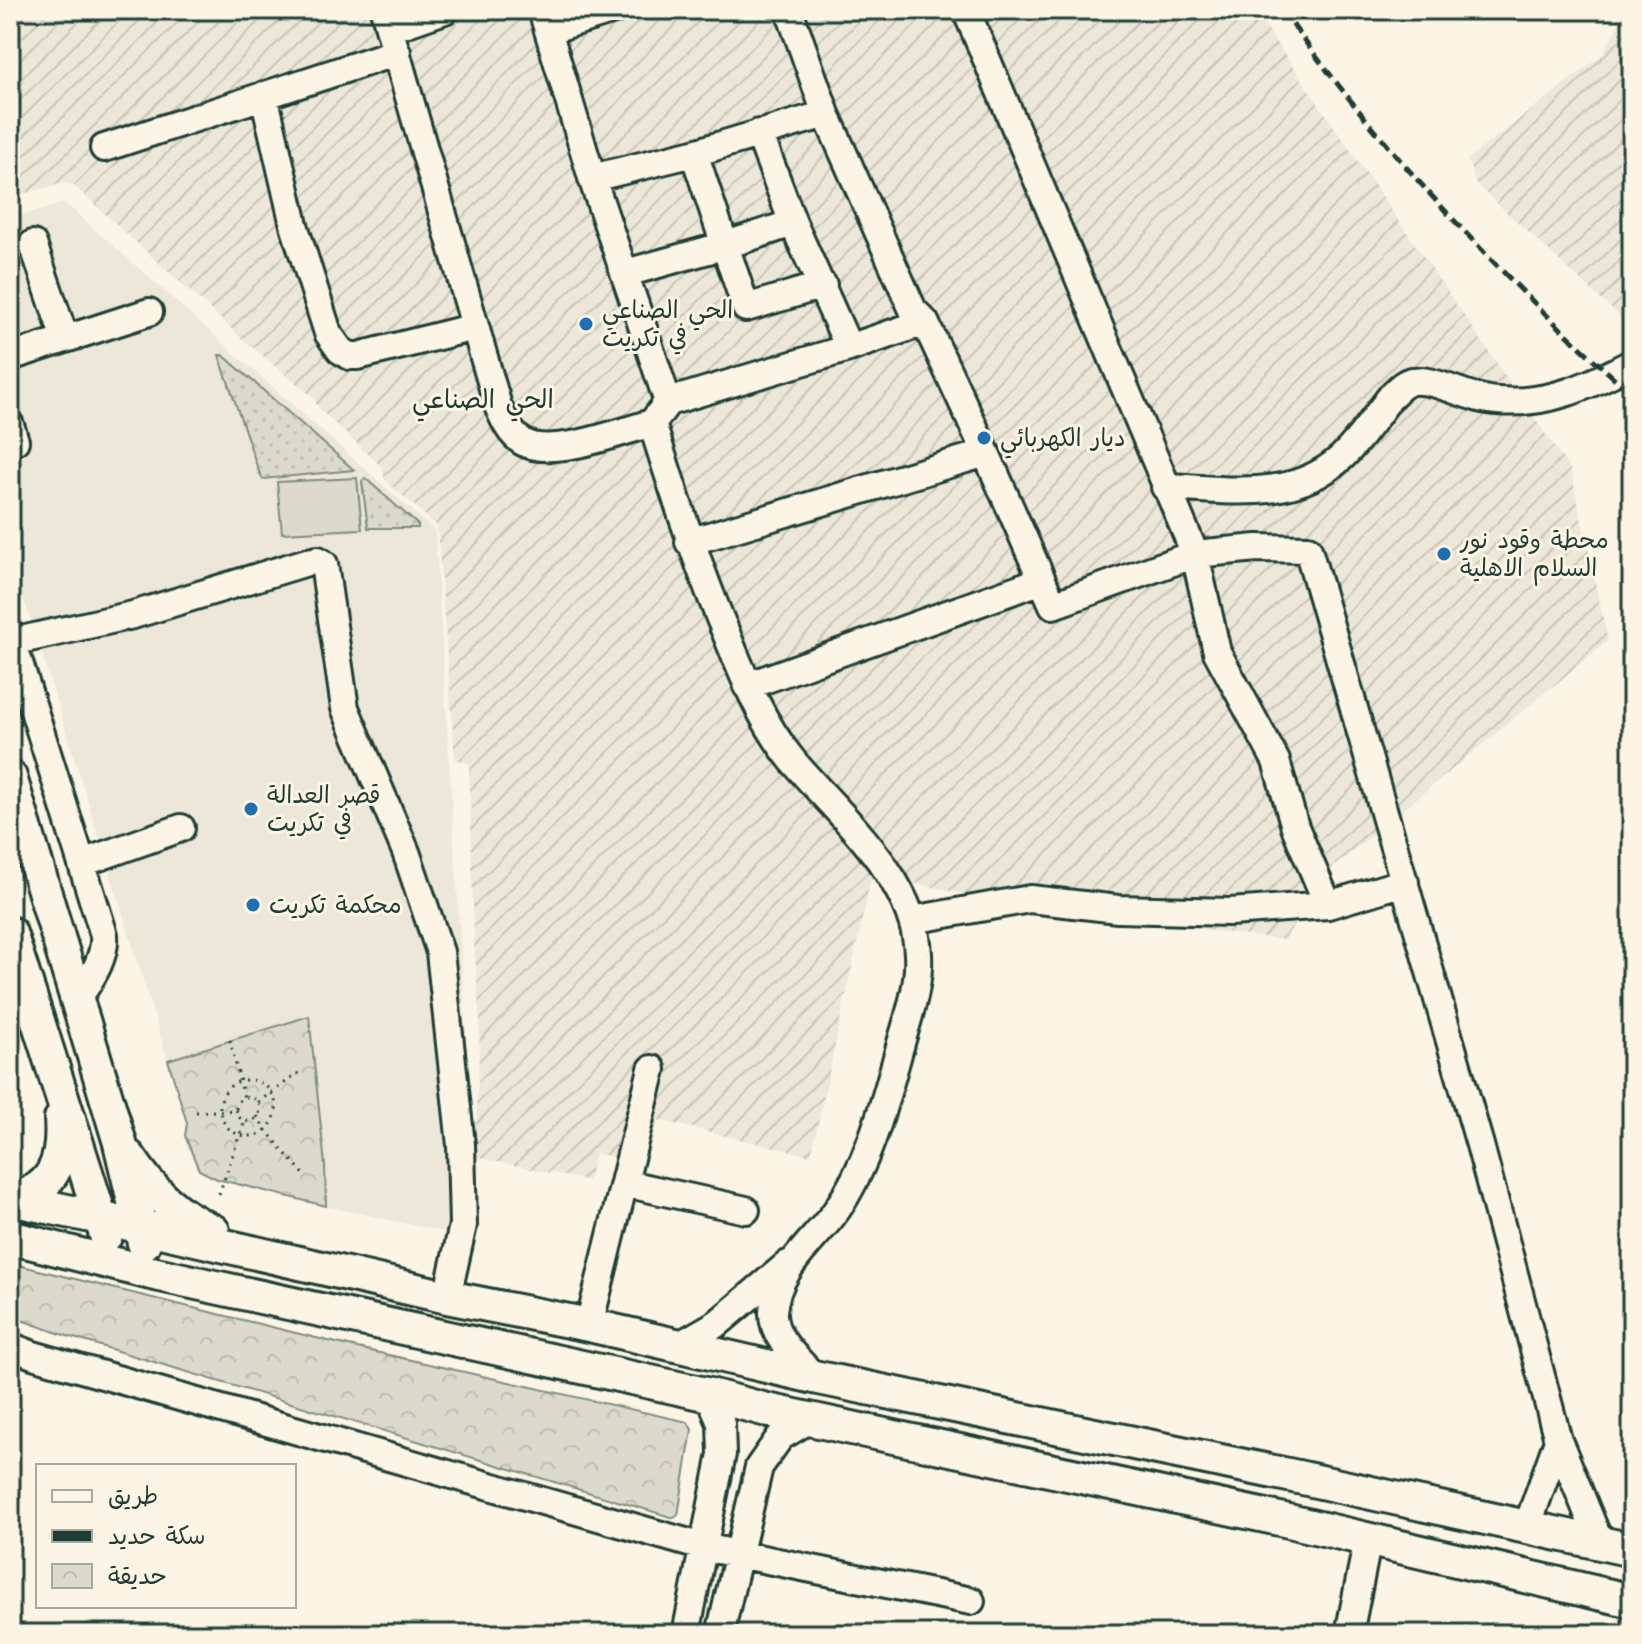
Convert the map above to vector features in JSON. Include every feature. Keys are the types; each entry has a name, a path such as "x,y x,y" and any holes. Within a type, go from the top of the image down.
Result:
{"main road":[{"path":"10,777 120,1143 151,1273"},
{"path":"10,933 17,976 59,1092 114,1262"},
{"path":"10,1199 35,1192 50,1178 56,1167 61,1146 59,1092"},
{"path":"120,1143 143,1178 166,1204 197,1224 267,1255"},
{"path":"10,1199 814,1377 1632,1550"},
{"path":"10,1237 151,1273 1289,1521 1632,1601"},
{"path":"1289,1521 1298,1477"}],"street":[{"path":"104,148 264,95 390,30 445,10"},
{"path":"614,10 545,20 592,178 626,273 689,542 747,686 777,740 889,870 912,920 918,955 914,995 872,1137 835,1211 794,1259 718,1323 678,1346"},
{"path":"789,10 826,114 913,310 925,322 1053,605 1195,554 1257,548 1308,549 1480,1145 1558,1440 1600,1543"},
{"path":"966,10 1195,554 1217,652 1276,761 1295,827 1328,905"},
{"path":"390,30 498,406 505,424 520,440 540,447 552,447 595,439 660,412 925,322"},
{"path":"264,95 294,225 328,333 340,350 350,356 358,356 475,327"},
{"path":"592,178 694,153 826,114"},
{"path":"759,133 793,223 849,348"},
{"path":"694,153 746,308 823,285"},
{"path":"626,273 793,223"},
{"path":"33,244 65,339"},
{"path":"10,357 149,312"},
{"path":"1165,487 1280,490 1317,474 1340,458 1392,395 1402,385 1412,381 1495,401 1540,401 1573,390 1632,363"},
{"path":"10,425 15,441 10,442"},
{"path":"689,542 986,453"},
{"path":"77,1000 105,946 11,638 133,615 318,560 324,564 345,708 406,852 440,952 461,1145 462,1236 447,1297"},
{"path":"747,686 1042,580"},
{"path":"82,863 181,828"},
{"path":"912,920 1030,899 1118,909 1230,912 1328,905 1405,882"},
{"path":"589,1325 652,1069"},
{"path":"624,1183 746,1210"},
{"path":"794,1259 775,1302 775,1325 786,1345 814,1377"},
{"path":"10,1346 703,1547 971,1601"},
{"path":"686,1634 722,1454 721,1424 710,1395"},
{"path":"720,1634 736,1555 764,1456 780,1437 810,1419"},
{"path":"1527,1527 1558,1440"},
{"path":"1349,1634 1368,1539"}],"path":[{"path":"230,1040 244,1098"},
{"path":"258,1102 303,1070"},
{"path":"242,1081 255,1081 270,1092 275,1109 265,1129 252,1135 240,1134 227,1127 220,1111 224,1094 230,1087 242,1081"},
{"path":"252,1097 260,1109 257,1116 245,1120 237,1110 238,1103 252,1097"},
{"path":"196,1112 237,1110"},
{"path":"257,1116 307,1178"},
{"path":"219,1194 245,1120"}],"shaded area":[{"path":"10,10 1254,10 1571,471 1608,641 1331,869 1284,940 1026,907 872,874 811,1156 658,1120 645,1165 595,1153 588,1181 475,1157 480,1023 474,941 469,763 455,759 437,526 385,480 382,467 319,409 313,397 247,343 73,185 65,183 10,197"},
{"path":"1626,10 1632,10 1632,328 1475,183 1468,159 1603,54"},
{"path":"65,203 435,531 473,1148 478,1166 472,1238 326,1206 325,1165 309,1016 168,1060 10,560 10,219"}],"green space":[{"path":"219,355 223,355 354,470 263,479"},
{"path":"357,478 362,529 282,533 277,482"},
{"path":"365,478 418,528 368,528 362,481"},
{"path":"309,1016 325,1165 326,1206 217,1179 199,1170 185,1136 187,1123 168,1060"},
{"path":"10,1263 353,1347 688,1422 692,1430 678,1515 674,1518 64,1335 10,1316"}],"railway":[{"path":"1282,10 1361,113 1446,212 1537,305 1632,394"}],"place":[{"name":"الحي الصناعي في تكريت","path":"586,324"},
{"name":"ديار الكهربائي","path":"984,438"},
{"name":"محطة وقود نور السلام الاهلية","path":"1444,554"},
{"name":"قصر العدالة في تكريت","path":"251,809"},
{"name":"محكمة تكريت","path":"253,905"}],"district":[{"name":"الحي الصناعي","path":"483,399"}]}
